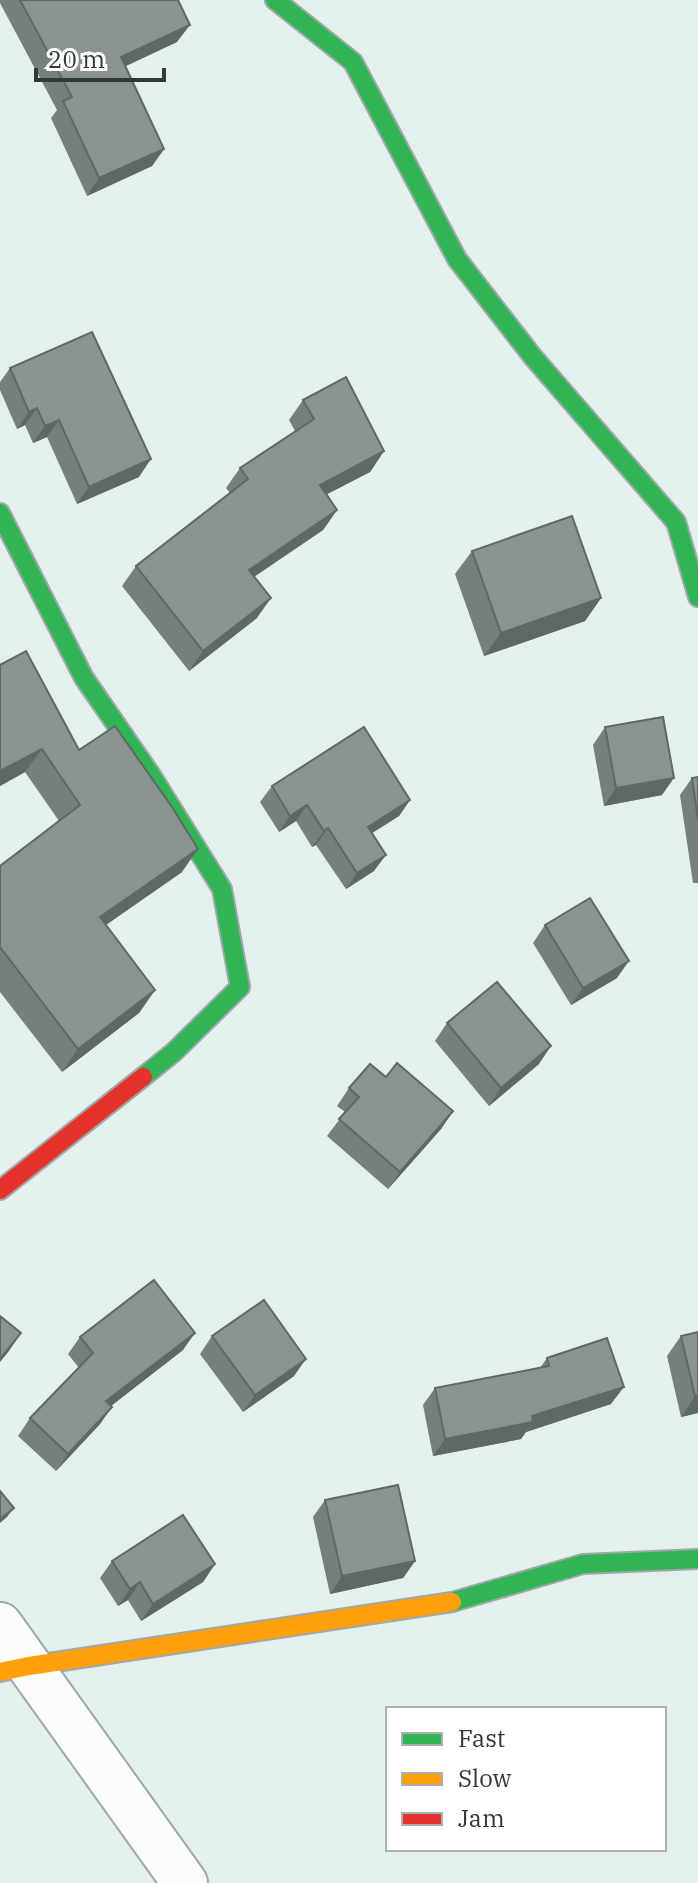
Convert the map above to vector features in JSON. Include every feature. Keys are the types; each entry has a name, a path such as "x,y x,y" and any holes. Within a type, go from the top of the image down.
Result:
{"street":[{"path":"275,0 353,62 457,259 533,357 676,522 698,597"},
{"path":"0,513 84,678 151,775 222,889 240,987 174,1052 0,1190"},
{"path":"15,1669 444,1604 583,1564 695,1567"},
{"path":"0,1625 15,1669 185,1883"}],"building":[{"path":"20,0 178,0 190,25 121,57 164,149 99,178 63,101 72,97"},
{"path":"92,332 151,459 89,487 59,420 45,426 37,408 29,412 10,368"},
{"path":"346,377 384,451 320,485 337,510 249,570 271,598 203,651 136,566 248,479 240,468 314,419 303,400"},
{"path":"572,516 601,598 501,633 472,551"},
{"path":"26,651 79,750 115,726 198,849 100,917 155,990 78,1049 0,947 0,866 80,805 42,749 0,771 0,665"},
{"path":"663,717 674,778 616,788 605,727"},
{"path":"364,727 410,800 368,827 386,855 357,873 328,828 324,831 307,805 290,816 272,786"},
{"path":"698,777 698,820 692,778"},
{"path":"590,898 629,961 583,988 545,925"},
{"path":"497,982 551,1046 501,1088 447,1023"},
{"path":"397,1063 453,1111 400,1172 339,1119 359,1097 349,1088 370,1064 386,1077"},
{"path":"154,1280 195,1333 106,1401 112,1407 68,1454 30,1418 93,1353 80,1337"},
{"path":"264,1300 306,1359 255,1395 212,1336"},
{"path":"0,1316 21,1333 0,1359"},
{"path":"698,1332 698,1396 695,1396 681,1336"},
{"path":"607,1338 624,1387 532,1416 533,1422 445,1439 435,1388 549,1366 547,1358"},
{"path":"398,1485 415,1561 342,1576 325,1500"},
{"path":"0,1491 14,1508 0,1519"},
{"path":"183,1515 215,1564 153,1604 140,1582 130,1589 112,1561"}],"traffic: fast":[{"path":"275,0 353,62 457,259 533,357 676,522 698,597"},
{"path":"0,513 84,678 151,775 222,889 240,987 174,1052 143,1077"},
{"path":"452,1602 583,1564 698,1559"}],"traffic: slow":[{"path":"0,1672 452,1602"}],"traffic: jam":[{"path":"0,1190 143,1077"}]}
